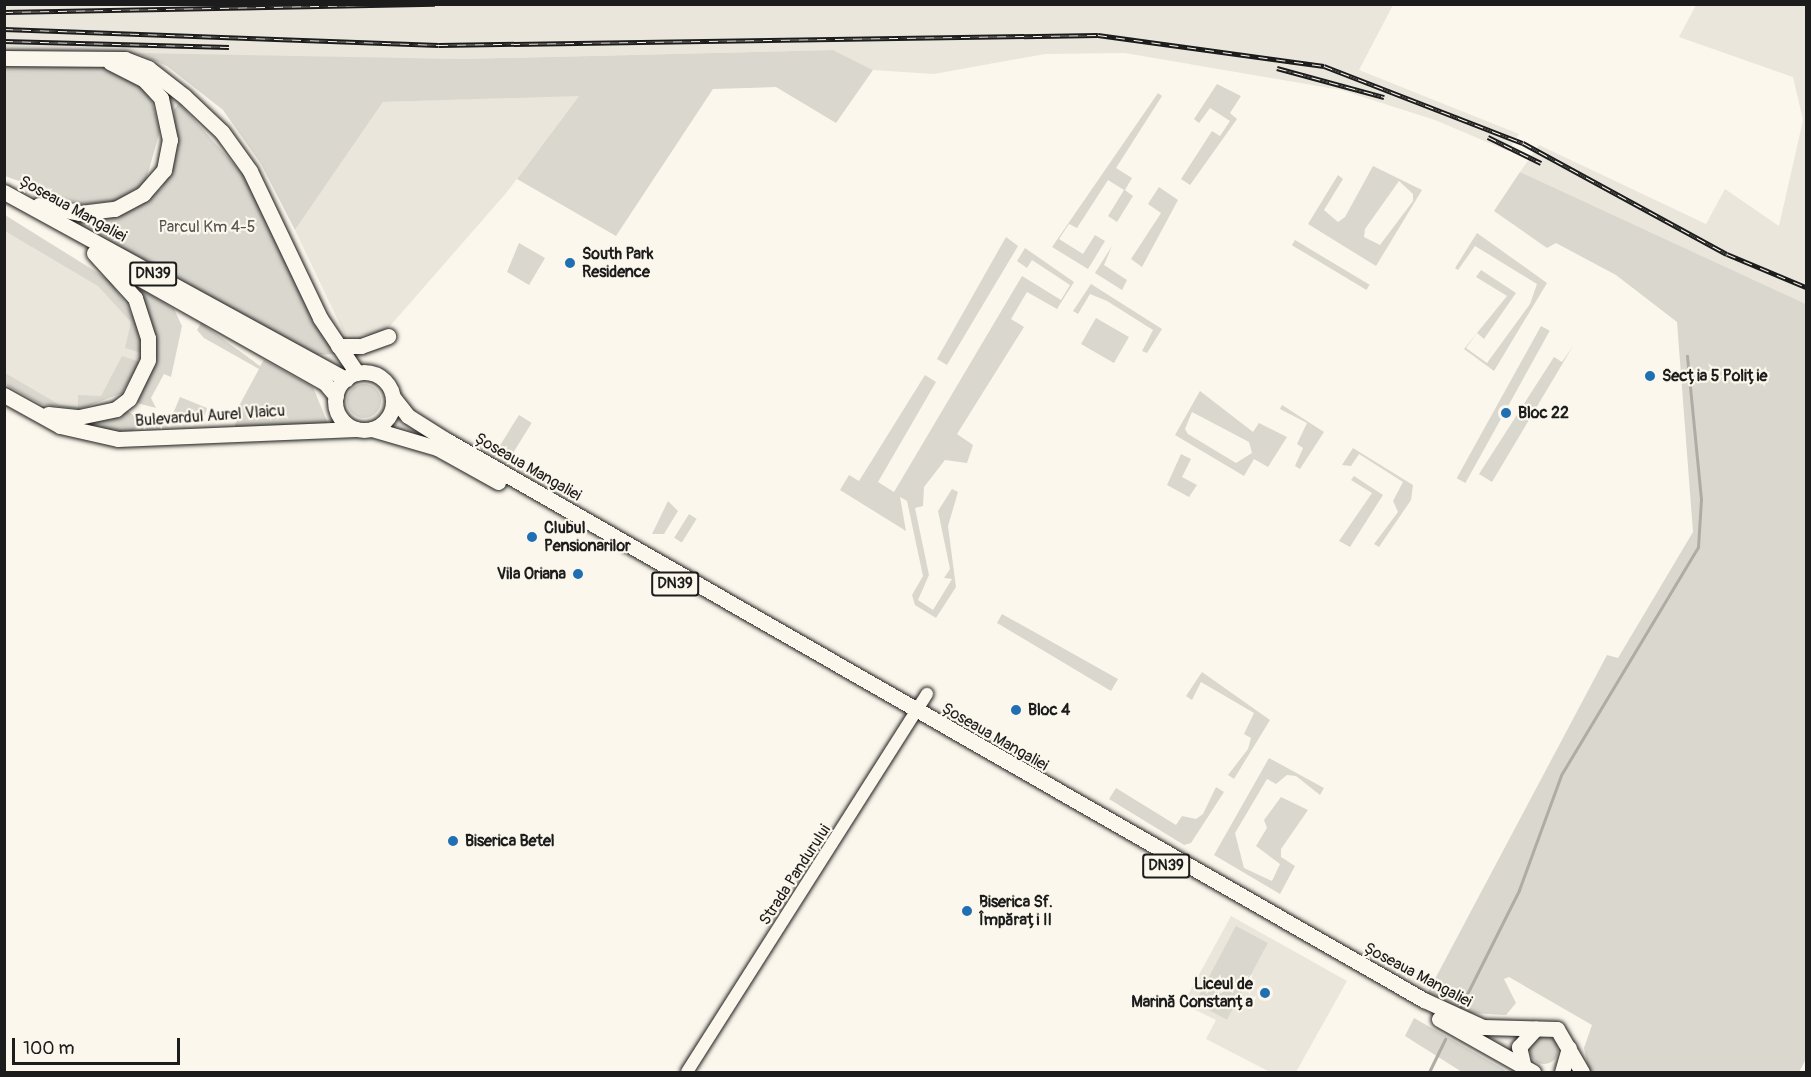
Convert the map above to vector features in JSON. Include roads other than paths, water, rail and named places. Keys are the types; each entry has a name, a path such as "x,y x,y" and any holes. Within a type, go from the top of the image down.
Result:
{"main road":[{"path":"4,58 96,57 141,64 184,96 222,132 250,171 338,346 352,376 336,396 342,420 364,429 386,420 393,397"},
{"path":"96,57 158,91 184,96"},
{"path":"4,192 46,207 87,213 116,209 143,194 169,156 169,128 158,91"},
{"name":"Șoseaua Mangaliei","path":"4,192 352,376"},
{"name":"Șoseaua Mangaliei","path":"4,203 296,367 336,396"},
{"path":"25,408 60,417 98,415 125,403 137,386 148,355 144,317 126,284 94,253"},
{"path":"338,346 361,346 388,336"},
{"name":"DN39","path":"352,376 383,379 393,397"},
{"name":"Bulevardul Aurel Vlaicu","path":"4,395 60,426 118,439 364,429"},
{"name":"Șoseaua Mangaliei","path":"393,397 408,416 446,440 915,718 1455,1017 1506,1031 1541,1026"},
{"name":"Șoseaua Mangaliei","path":"364,429 437,448 915,718 1528,1070"},
{"path":"1541,1026 1563,1034 1582,1072"},
{"name":"DN39","path":"1528,1070 1522,1040 1541,1026"},
{"path":"1562,1072 1569,1048"}],"street":[{"name":"Strada Pandurului","path":"687,1072 915,718 927,694"}],"waterway":[{"path":"1460,1008 1519,890 1561,775 1698,547 1701,499 1687,356"},
{"path":"1429,1072 1445,1039"}],"railway":[{"path":"4,12 435,4"},
{"path":"4,29 439,45 1098,35 1324,66 1523,143 1727,254 1806,287"},
{"path":"4,41 229,47"},
{"path":"1277,68 1384,97"},
{"path":"1488,137 1541,163"}],"place":[{"name":"South Park Residence","path":"570,263"},
{"name":"Secția 5 Poliție","path":"1650,376"},
{"name":"Bloc 22","path":"1506,413"},
{"name":"Clubul Pensionarilor","path":"532,537"},
{"name":"Vila Oriana","path":"578,574"},
{"name":"Bloc 4","path":"1016,710"},
{"name":"Biserica Betel","path":"453,841"},
{"name":"Biserica Sf. Împărați II","path":"967,911"},
{"name":"Liceul de Marină Constanța","path":"1265,993"}],"park label":[{"name":"Parcul Km 4-5","path":"207,227"}]}
